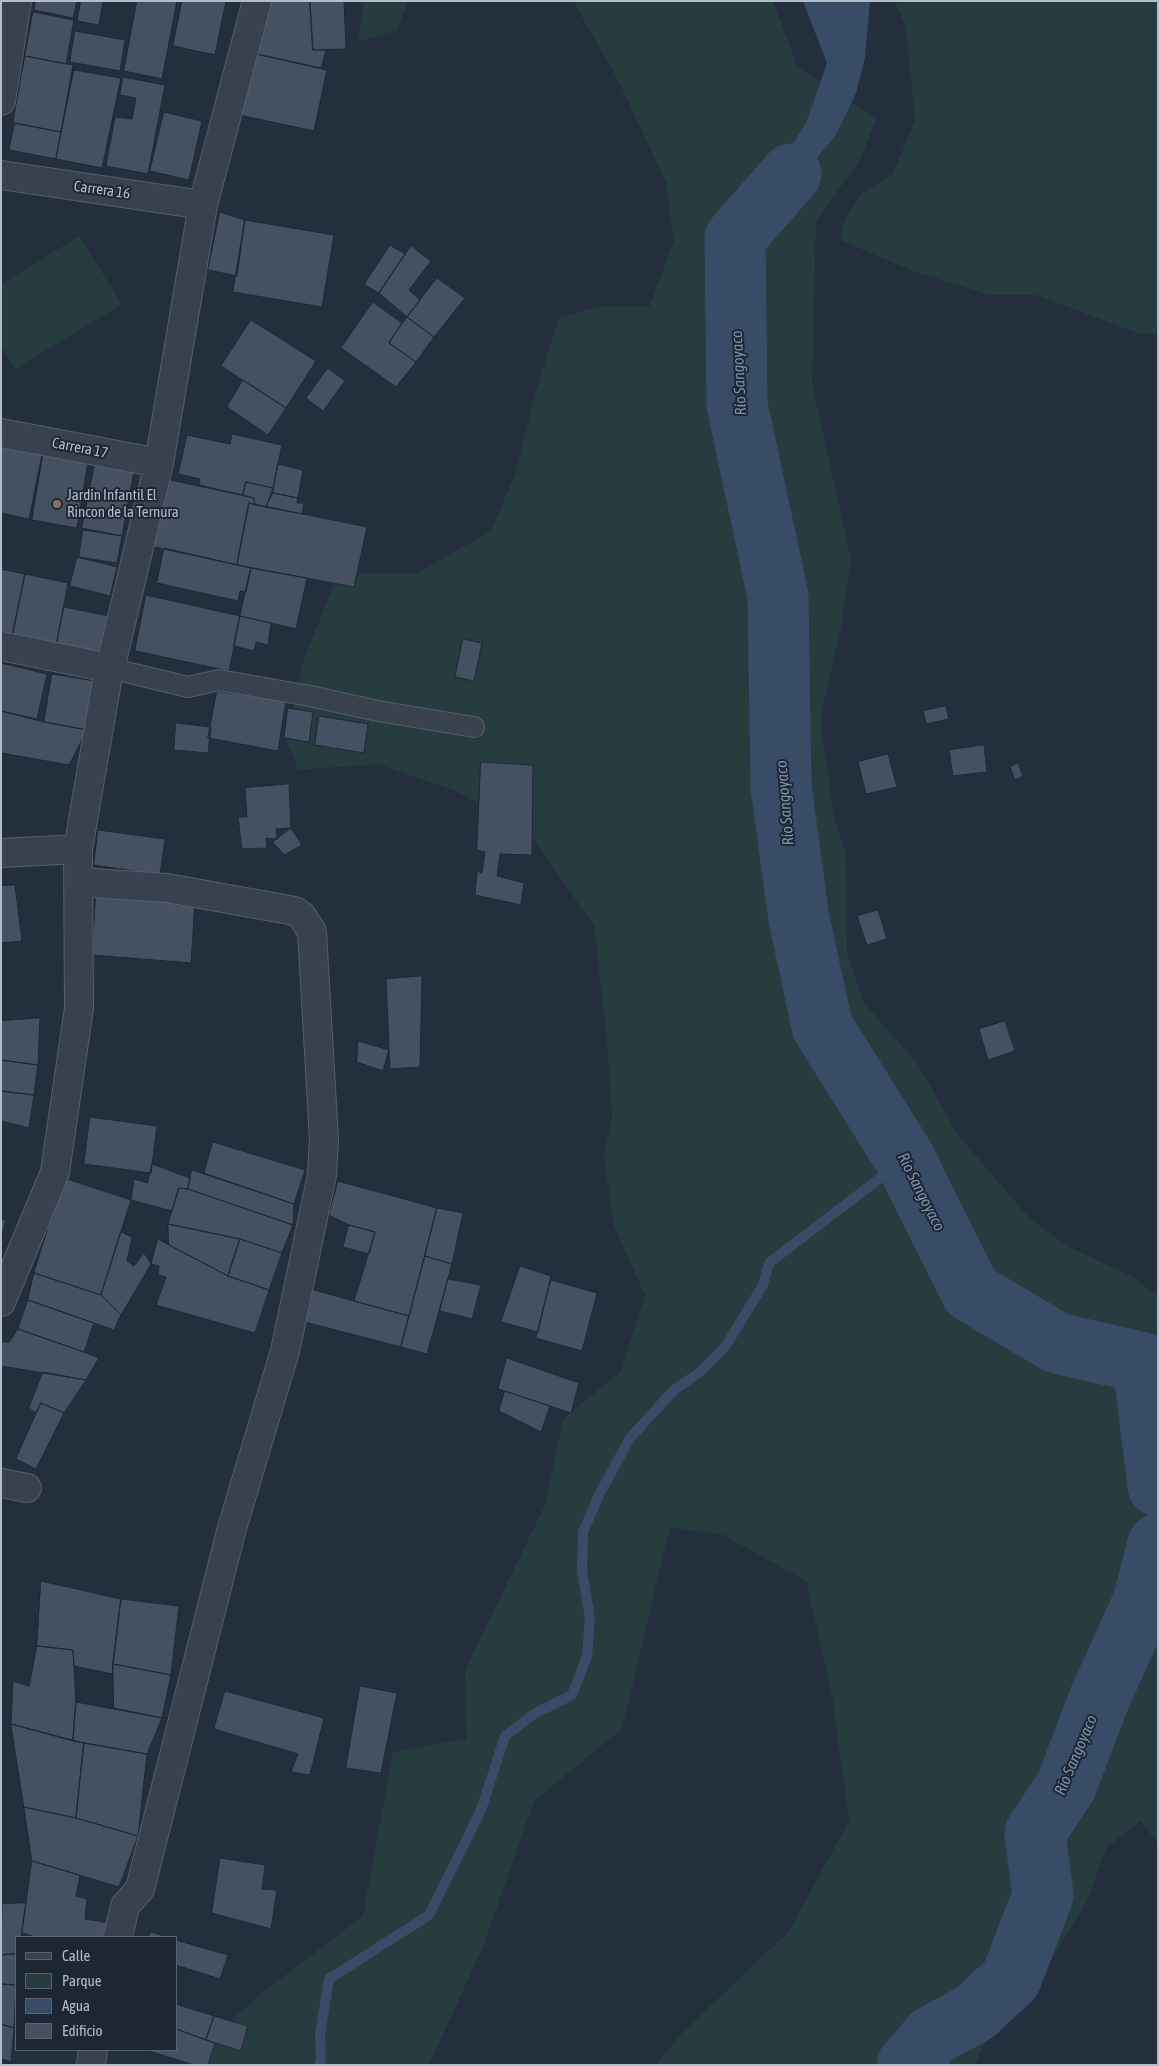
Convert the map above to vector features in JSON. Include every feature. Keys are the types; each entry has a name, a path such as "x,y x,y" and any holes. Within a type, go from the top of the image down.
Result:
{"street":[{"path":"1,100 17,1"},
{"path":"1,1302 55,1172 79,1008 78,849 109,668 159,463 203,204 257,1"},
{"name":"Carrera 16","path":"1,175 203,204"},
{"name":"Carrera 17","path":"1,433 159,463"},
{"path":"1,646 109,668"},
{"path":"1,853 78,849"},
{"path":"78,882 166,888 295,911 302,916 312,932 324,1139 322,1175 284,1351 227,1548 140,1889 125,1906 118,1936"},
{"path":"91,2065 93,2051"}],"lane":[{"path":"109,668 188,688 219,680 310,696 378,711 474,727"}],"green space":[{"path":"364,1 408,1 397,30 358,42"},
{"path":"573,1 773,1 797,66 876,119 861,158 816,222 812,384 851,559 841,627 820,719 834,817 846,855 847,952 863,1002 917,1063 958,1135 1030,1219 1069,1247 1131,1276 1158,1296 1158,1843 1140,1821 1107,1847 1086,1903 1019,2012 984,2044 975,2065 656,2065 680,2035 789,1931 849,1821 832,1695 806,1581 723,1535 670,1527 622,1729 534,1801 483,1947 429,2065 183,2065 258,1996 363,1916 393,1752 466,1739 465,1670 545,1505 563,1419 621,1371 645,1295 614,1226 604,1157 612,1117 606,1029 594,926 526,828 453,790 378,764 298,770 286,738 304,659 338,574 417,573 491,531 515,474 535,394 559,318 597,307 649,307 674,241 666,182 618,80"},
{"path":"895,1 1158,1 1158,334 1140,334 1036,295 990,295 913,271 840,240 845,219 861,194 893,173 915,121 906,28"},
{"path":"79,236 122,304 16,369 1,346 1,285"}],"water":[{"path":"803,1 870,1 865,57 856,93 836,135 806,171 735,238 806,123 827,63"}],"building":[{"path":"36,1 77,1 73,18 34,10"},
{"path":"81,1 103,1 99,25 77,21"},
{"path":"137,1 177,1 162,79 124,71"},
{"path":"182,1 226,1 215,55 173,46"},
{"path":"260,1 310,1 313,50 326,50 321,68 252,53"},
{"path":"310,1 344,1 346,49 313,50"},
{"path":"33,12 74,20 66,64 25,56"},
{"path":"75,31 125,40 120,71 70,62"},
{"path":"252,53 327,70 314,131 239,115"},
{"path":"25,56 73,65 61,132 13,123"},
{"path":"74,70 121,78 102,168 56,159"},
{"path":"123,77 165,85 148,174 106,166 115,117 132,119 136,98 120,95"},
{"path":"164,112 202,121 189,180 150,171"},
{"path":"15,123 61,132 56,159 9,150"},
{"path":"220,212 245,220 237,276 208,270"},
{"path":"245,220 334,235 322,307 233,292"},
{"path":"390,245 405,254 379,293 364,285"},
{"path":"411,246 431,261 409,290 420,300 407,317 379,293"},
{"path":"437,278 465,298 434,337 407,317"},
{"path":"373,302 402,323 389,343 416,362 396,387 341,348"},
{"path":"407,317 434,337 416,362 389,343"},
{"path":"251,320 316,361 286,408 221,366"},
{"path":"328,368 345,381 323,411 306,398"},
{"path":"243,380 286,408 268,435 227,407"},
{"path":"232,434 282,445 273,488 246,482 243,495 199,485 200,479 178,474 187,435 230,444"},
{"path":"1,446 42,454 29,519 1,513"},
{"path":"43,455 88,462 77,528 32,520"},
{"path":"95,463 134,471 122,536 82,528"},
{"path":"278,464 303,470 298,498 273,493"},
{"path":"166,479 254,498 255,505 249,503 237,565 150,546"},
{"path":"246,482 273,488 266,507 255,505 254,498 243,495"},
{"path":"273,493 298,498 297,503 304,503 302,514 266,507"},
{"path":"249,503 367,527 354,587 237,565"},
{"path":"83,530 122,536 117,563 79,557"},
{"path":"164,548 251,568 246,592 240,591 238,601 157,583"},
{"path":"77,557 117,567 110,596 70,586"},
{"path":"251,568 307,578 296,629 240,616"},
{"path":"1,569 25,574 12,638 1,636"},
{"path":"25,574 68,583 56,647 12,638"},
{"path":"146,595 240,616 229,671 135,651"},
{"path":"64,607 109,616 101,656 56,647"},
{"path":"240,616 271,623 268,645 256,642 254,651 234,646"},
{"path":"463,639 482,643 474,681 455,677"},
{"path":"1,663 47,674 37,719 1,711"},
{"path":"52,674 95,681 87,730 44,722"},
{"path":"217,691 286,701 278,751 208,738"},
{"path":"946,706 949,719 926,724 923,711"},
{"path":"288,708 313,712 309,742 284,738"},
{"path":"1,711 87,730 69,765 1,753"},
{"path":"319,716 368,724 364,753 315,745"},
{"path":"176,723 211,727 208,753 174,750"},
{"path":"984,745 987,772 953,776 949,750"},
{"path":"888,754 897,787 866,794 858,762"},
{"path":"481,762 533,765 532,855 500,854 497,876 524,883 521,905 475,895 477,871 482,873 485,852 477,850"},
{"path":"1018,763 1023,776 1015,780 1010,767"},
{"path":"289,784 291,828 276,829 277,839 266,838 267,848 242,849 238,817 247,817 245,788"},
{"path":"291,828 302,845 284,855 273,842"},
{"path":"98,830 165,839 160,875 94,865"},
{"path":"15,885 22,941 1,943 1,886"},
{"path":"96,893 195,901 191,963 92,955"},
{"path":"878,910 887,939 867,945 857,916"},
{"path":"422,976 420,1067 390,1069 386,979"},
{"path":"40,1018 38,1065 1,1060 1,1021"},
{"path":"1005,1021 1015,1051 988,1060 979,1029"},
{"path":"358,1041 389,1050 383,1071 357,1062"},
{"path":"1,1060 38,1065 34,1095 1,1091"},
{"path":"1,1091 34,1095 29,1128 1,1121"},
{"path":"90,1117 157,1126 151,1173 84,1164"},
{"path":"213,1142 305,1170 294,1204 204,1173"},
{"path":"152,1164 190,1178 188,1189 179,1188 172,1211 131,1200 134,1179 147,1183"},
{"path":"192,1170 294,1204 293,1225 188,1189"},
{"path":"64,1178 131,1200 101,1295 34,1273"},
{"path":"338,1181 437,1208 409,1316 354,1301 375,1232 349,1225 329,1215"},
{"path":"179,1188 188,1189 293,1225 282,1253 240,1239 168,1224"},
{"path":"437,1208 463,1213 452,1264 425,1256"},
{"path":"1,1220 6,1220 1,1239"},
{"path":"168,1224 240,1239 228,1276 169,1245"},
{"path":"349,1225 375,1232 369,1254 343,1247"},
{"path":"121,1232 132,1237 127,1261 134,1266 144,1253 151,1264 121,1315 101,1295"},
{"path":"158,1239 228,1276 269,1290 255,1333 156,1305 166,1277 158,1275 159,1266 151,1264"},
{"path":"240,1239 282,1253 269,1290 228,1276"},
{"path":"425,1256 452,1264 427,1354 401,1347"},
{"path":"520,1266 551,1276 538,1332 501,1322"},
{"path":"34,1273 101,1295 121,1315 114,1330 28,1300"},
{"path":"448,1279 481,1285 472,1319 440,1311"},
{"path":"551,1280 597,1293 582,1351 536,1338"},
{"path":"310,1289 409,1316 401,1347 301,1321"},
{"path":"28,1300 94,1323 84,1352 18,1329"},
{"path":"18,1329 99,1358 86,1380 1,1366 1,1342 9,1342"},
{"path":"507,1358 579,1383 571,1413 498,1389"},
{"path":"43,1372 86,1380 64,1413 41,1403 36,1413 29,1408"},
{"path":"505,1391 550,1406 541,1432 499,1411"},
{"path":"41,1403 64,1413 36,1469 16,1459"},
{"path":"41,1581 121,1599 112,1674 74,1666 73,1650 37,1646"},
{"path":"121,1599 179,1606 171,1675 113,1664"},
{"path":"37,1646 73,1650 76,1702 73,1741 11,1724 13,1681 29,1686"},
{"path":"113,1664 171,1675 162,1718 114,1708"},
{"path":"360,1686 397,1693 381,1773 346,1768"},
{"path":"225,1691 324,1718 310,1775 291,1772 298,1754 214,1729"},
{"path":"76,1702 162,1718 147,1754 73,1741"},
{"path":"11,1724 84,1743 76,1818 24,1807"},
{"path":"84,1743 147,1754 138,1836 76,1818"},
{"path":"24,1807 76,1818 138,1836 119,1887 32,1861"},
{"path":"220,1858 265,1865 262,1889 277,1890 271,1929 212,1913"},
{"path":"32,1861 80,1875 76,1896 87,1899 85,1919 110,1923 105,1936 32,1936 22,1933"},
{"path":"26,1903 21,1936 15,1936 15,1954 1,1955 2,1904"},
{"path":"150,1932 164,1936 149,1936"},
{"path":"178,1941 228,1955 220,1979 178,1966"},
{"path":"15,1954 15,1985 1,1984 1,1955"},
{"path":"1,1984 15,1985 14,2028 1,2024"},
{"path":"178,2005 214,2016 206,2040 178,2030"},
{"path":"214,2016 248,2026 241,2051 206,2040"},
{"path":"1,2024 14,2028 11,2062 1,2059"},
{"path":"178,2030 215,2043 208,2065 194,2065 149,2051 178,2051"}],"waterway":[{"name":"Río Sangoyaco","path":"791,174 735,238 737,405 778,596 781,787 799,919 822,1026 905,1159 971,1292 1057,1343 1143,1363 1158,1486"},
{"path":"319,2065 321,2060 320,2034 329,1979 429,1915 481,1810 505,1736 534,1714 572,1695 587,1656 590,1618 582,1571 583,1532 599,1495 630,1438 674,1390 700,1372 725,1347 763,1285 769,1263 905,1159"},
{"path":"1143,1363 1158,1369"},
{"name":"Río Sangoyaco","path":"907,2065 932,2036 974,2013 1011,1979 1043,1895 1035,1833 1066,1786 1100,1697 1143,1602 1158,1544"},
{"path":"1143,1602 1158,1605"}],"place":[{"name":"Jardín Infantil El Rincon de la Ternura","path":"57,504"}]}
